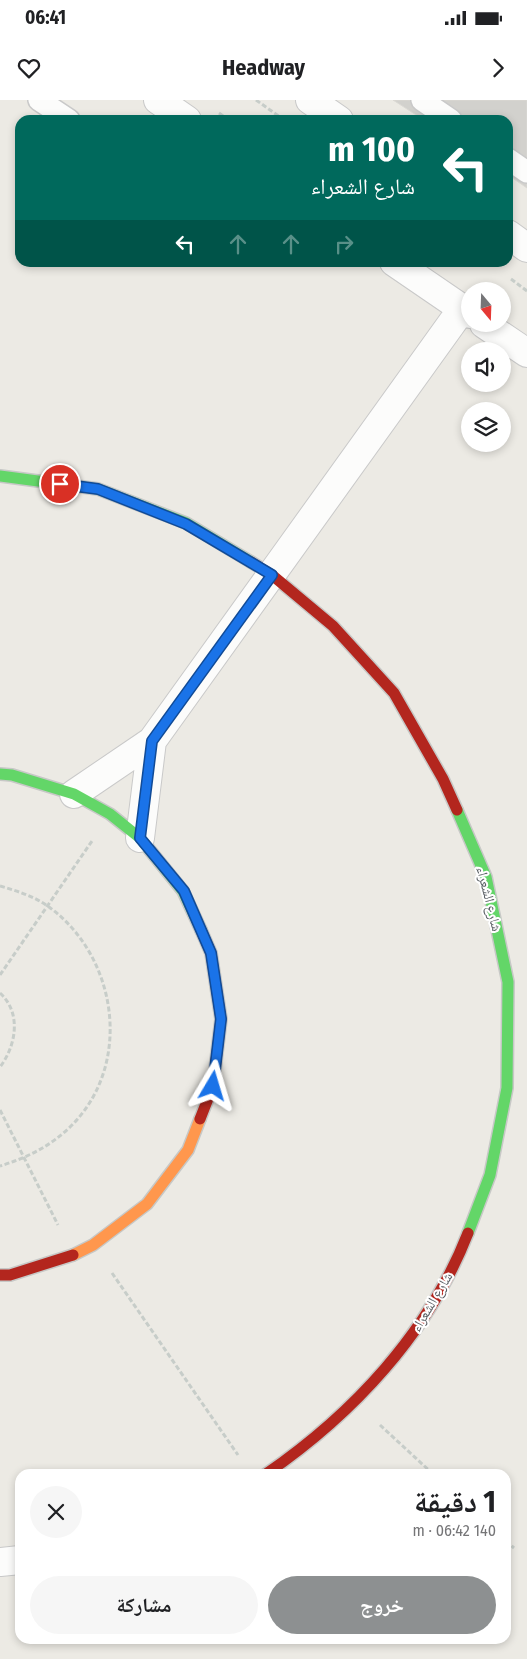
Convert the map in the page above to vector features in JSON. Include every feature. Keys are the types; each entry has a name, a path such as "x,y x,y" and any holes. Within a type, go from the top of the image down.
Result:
{"street":[{"path":"158,100 180,115"},
{"path":"310,100 332,115"},
{"path":"513,238 527,248"},
{"path":"401,267 461,308"},
{"path":"74,794 152,741 272,575 461,330"},
{"path":"496,332 527,353"},
{"name":"شارع الشعراء","path":"0,476 98,489 186,524 272,575 333,626 394,693 443,780 486,877 508,982 507,1088 490,1175 458,1258 413,1334 356,1402 308,1445 273,1469"},
{"path":"140,838 152,741"},
{"path":"0,774 12,775 74,794 110,814 140,838 184,891 211,953 221,1019 213,1086 188,1150 147,1204 92,1245 73,1255 10,1275 0,1275"},
{"path":"0,1562 15,1560"}],"lane":[{"path":"39,100 62,115"},
{"path":"422,100 444,115"},
{"path":"513,162 527,172"}],"path":[{"path":"256,100 277,115"},
{"path":"0,975 110,814"},
{"path":"0,886 23,893 48,906 69,925 87,946 100,971 109,1007 111,1025 108,1053 100,1079 87,1105 70,1126 49,1144 24,1159 0,1166"},
{"path":"0,993 11,1011 15,1026 14,1042 8,1057 0,1067"},
{"path":"0,1110 73,1255"},
{"path":"92,1245 240,1458"},
{"path":"356,1402 428,1469"}],"building":[{"path":"393,100 527,100 527,188 513,178 513,115 416,115"}],"traffic: fast":[{"path":"0,476 98,489 186,523 251,562"},
{"path":"0,774 12,775 74,794 110,814 140,838 183,891 201,930"},
{"path":"457,810 486,877 508,982 507,1088 490,1175 468,1233"}],"traffic: slow":[{"path":"73,1255 93,1245 147,1204 188,1150 200,1119"}],"traffic: jam":[{"path":"251,562 272,575 333,626 394,693 443,779 457,810"},
{"path":"200,1119 213,1086 221,1019 211,953 201,930"},
{"path":"273,1469 329,1425 358,1398 385,1368 410,1337 432,1304 452,1270 468,1233"},
{"path":"0,1275 10,1275 73,1255"}],"route":[{"path":"60,484 98,489 186,524 272,575 152,741 140,838 184,891 211,953 221,1019 213,1086"}]}
